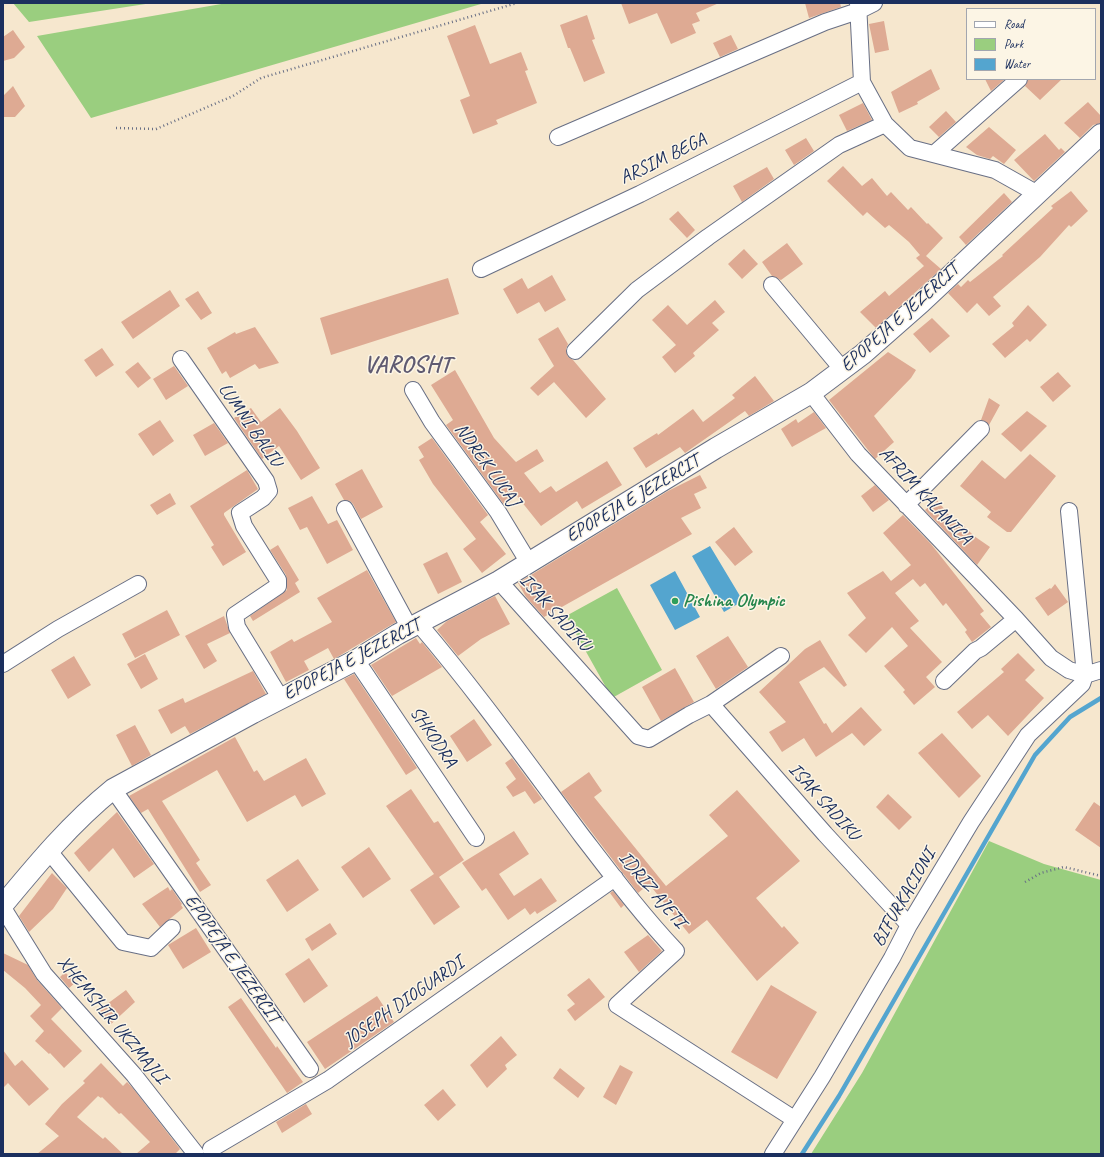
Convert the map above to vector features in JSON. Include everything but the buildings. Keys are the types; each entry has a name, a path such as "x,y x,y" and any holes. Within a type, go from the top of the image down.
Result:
{"main road":[{"name":"EPOPEJA E JEZERCIT","path":"3,905 48,850 94,805 113,789 356,660 398,634 499,581 716,448 811,394 843,370 920,303 1036,193 1101,134"}],"street":[{"path":"558,137 858,7 874,3"},
{"path":"858,7 862,82 885,124 910,148 995,170 1036,193"},
{"path":"934,154 1018,80"},
{"name":"ARSIM BEGA","path":"481,269 640,194 862,82"},
{"path":"575,352 637,290 708,237 839,145 885,124"},
{"path":"772,285 843,370"},
{"name":"LUMNI BALIU","path":"181,359 266,481 269,491 263,498 240,514 244,526 278,580 278,586 235,615 237,627 281,699"},
{"name":"NDREK LUCAJ","path":"413,390 432,422 498,512 528,563"},
{"name":"AFRIM KALANICA","path":"811,394 858,454 1016,619 1051,658 1069,670 1085,675"},
{"path":"906,505 981,429"},
{"name":"IDRIZ AJETI","path":"345,509 415,626 462,677 615,878 652,925 676,951 617,1006 794,1119"},
{"path":"1069,511 1085,675 1101,670"},
{"name":"ISAK SADIKU","path":"499,581 638,736 649,739 689,715 711,704 781,656"},
{"path":"3,664 58,628 138,584"},
{"path":"944,681 975,651 981,648 1016,619"},
{"name":"SHKODRA","path":"356,660 476,838"},
{"name":"BIFURKACIONI","path":"773,1154 830,1064 892,958 909,925 971,822 1028,736 1082,684 1085,675"},
{"name":"ISAK SADIKU","path":"711,704 825,834 909,925"},
{"name":"EPOPEJA E JEZERCIT","path":"113,789 310,1069"},
{"name":"EPOPEJA E JEZERCIT","path":"48,850 123,942 151,948 172,928"},
{"name":"JOSEPH DIOGUARDI","path":"211,1149 328,1080 615,878"},
{"name":"XHEMSHIR UKZMAJLI","path":"3,908 44,974 134,1075 196,1154"}],"path":[{"path":"116,128 156,129 233,96 261,78 517,3"},
{"path":"1025,882 1041,874 1064,867 1101,876"}],"green space":[{"path":"13,3 152,3 29,22"},
{"path":"227,3 481,4 91,118 37,36"},
{"path":"617,588 662,670 612,698 566,616"},
{"path":"989,841 1044,864 1101,880 1101,1154 811,1154 862,1073"}],"water":[{"path":"710,546 743,601 724,612 692,556"},
{"name":"Pishina Olympic","path":"675,571 700,617 675,630 650,585"}],"waterway":[{"path":"802,1154 839,1096 1035,755 1070,717 1101,698"}],"place":[{"name":"Pishina Olympic","path":"675,601"}],"district":[{"name":"VAROSHT","path":"408,366"}]}
